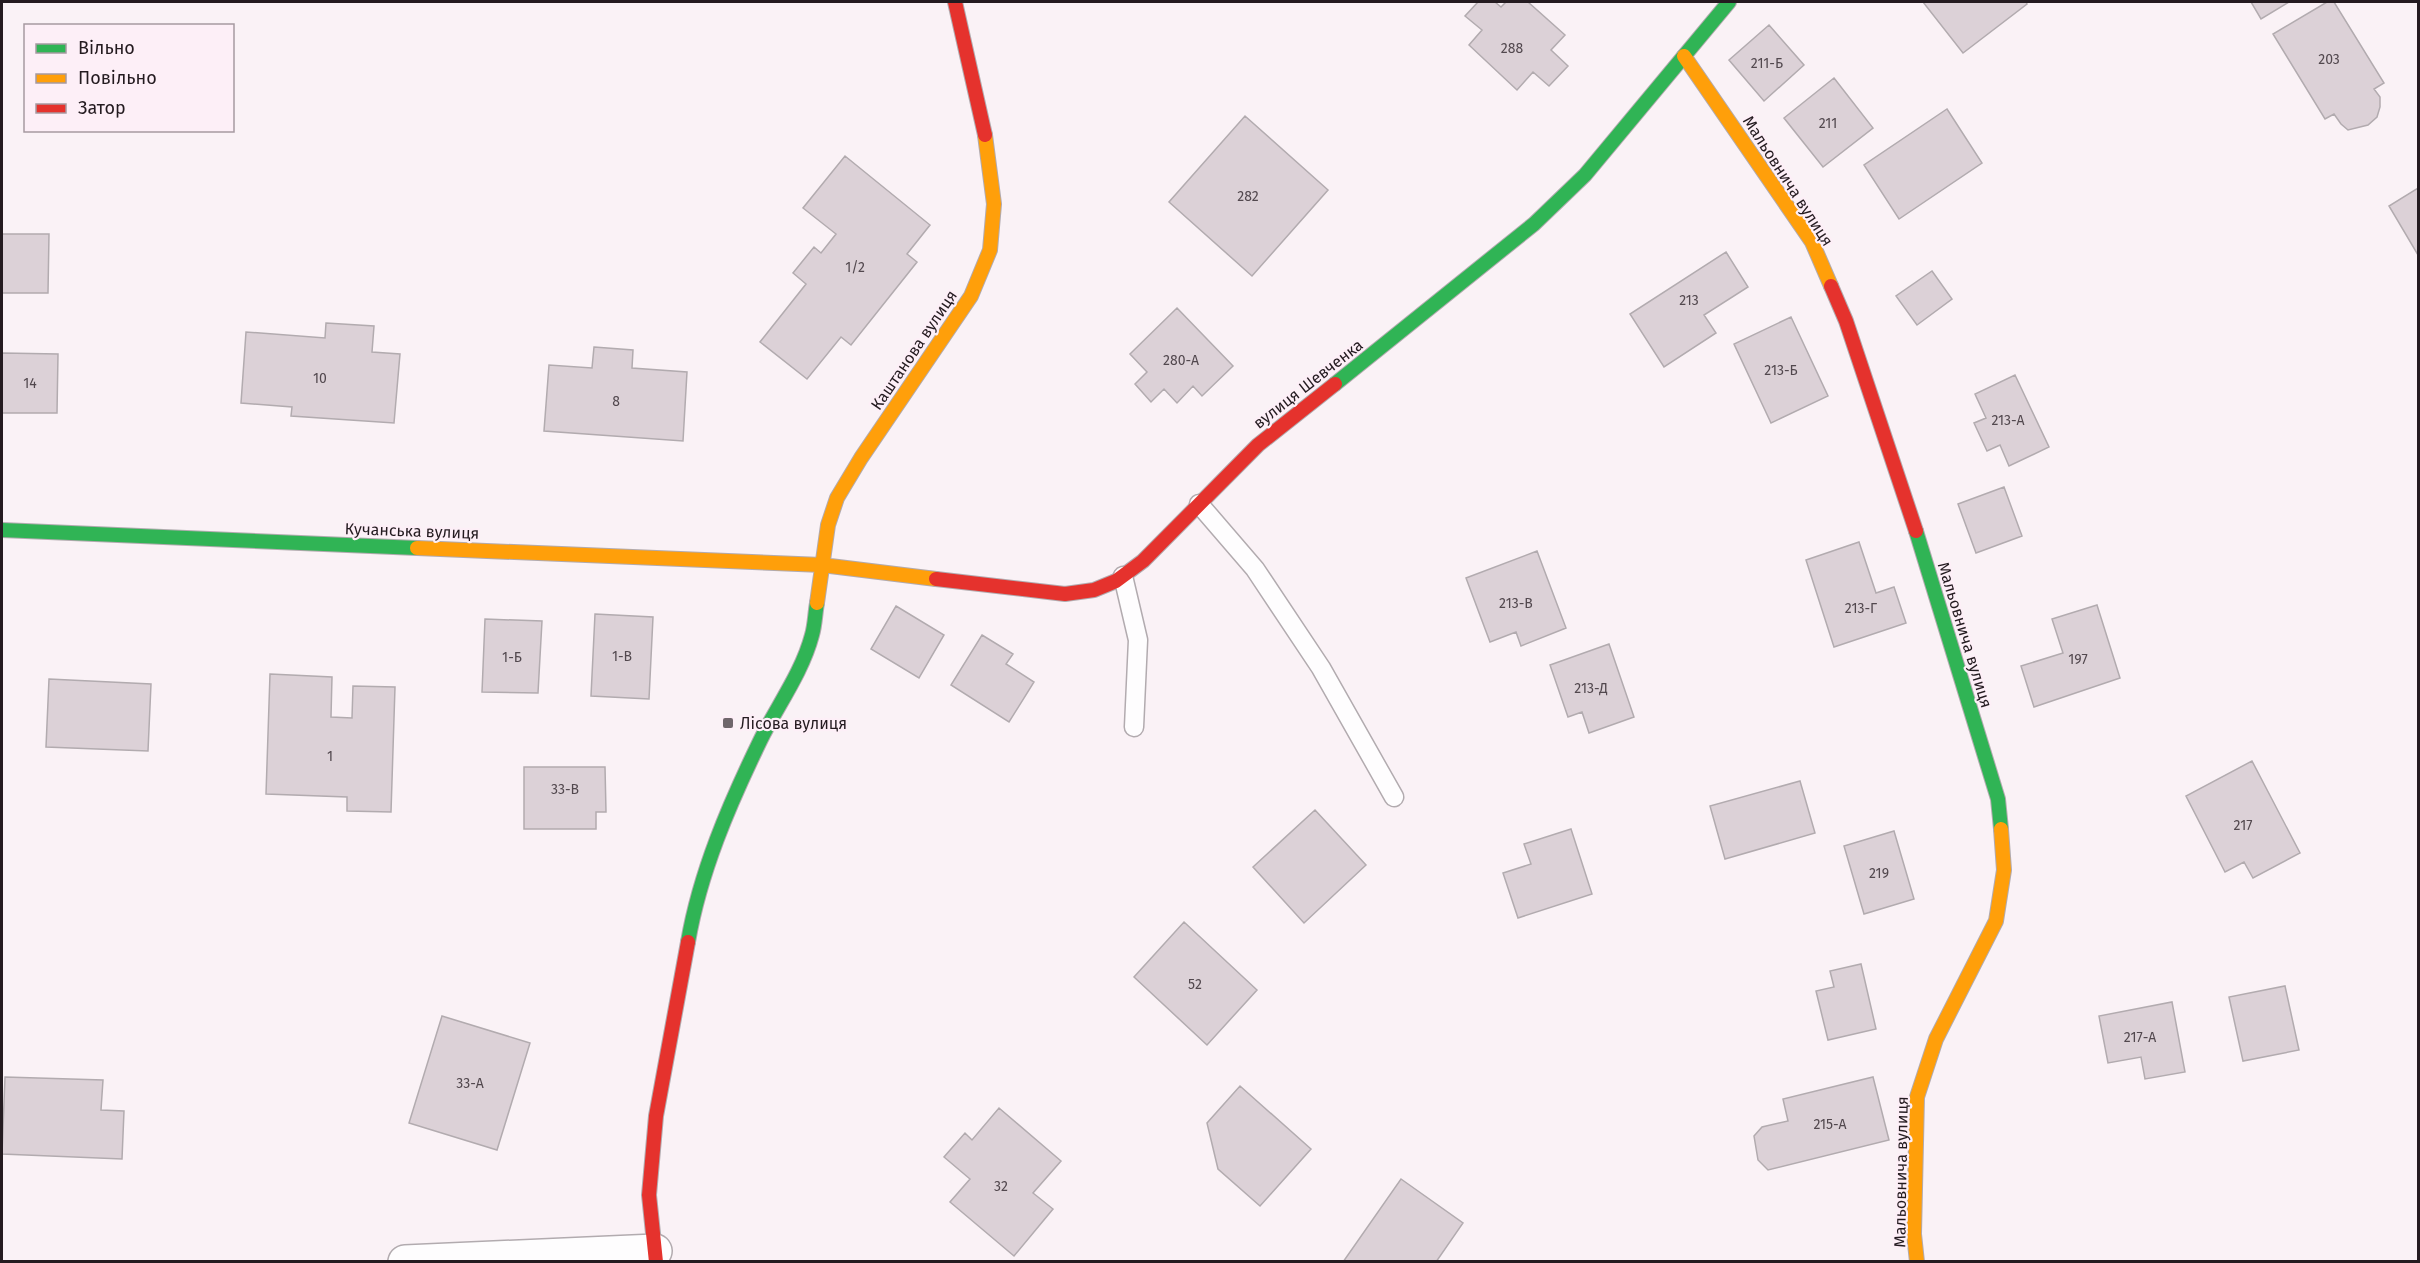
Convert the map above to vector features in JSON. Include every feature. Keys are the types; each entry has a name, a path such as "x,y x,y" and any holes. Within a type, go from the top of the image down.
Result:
{"street":[{"name":"Каштанова вулиця","path":"655,1256 649,1195 656,1116 694,902 734,796 761,739 798,672 812,635 828,525 837,498 861,458 971,296 990,250 994,204 986,141 956,2"},
{"name":"вулиця Шевченка","path":"822,565 1065,594 1094,590 1123,576 1143,561 1258,445 1534,224 1585,175 1729,2"},
{"name":"Мальовнича вулиця","path":"1683,56 1812,242 1846,321 1912,519 1998,799 2004,870 1996,921 1936,1039 1917,1097 1914,1234 1917,1262"},
{"name":"Кучанська вулиця","path":"2,530 822,565"},
{"path":"405,1262 655,1256"}],"lane":[{"path":"1199,504 1255,569 1321,668 1394,797"},
{"path":"1123,576 1138,640 1134,727"}],"building":[{"path":"1478,2 1495,2 1501,7 1506,2 1528,2 1565,35 1551,50 1568,66 1549,86 1533,72 1517,90 1469,45 1482,30 1465,16"},
{"path":"1923,2 2026,2 2027,4 1963,53"},
{"path":"2251,2 2289,2 2261,19"},
{"path":"2327,2 2334,2 2384,83 2374,89 2380,97 2377,117 2368,125 2348,130 2334,114 2325,119 2273,34"},
{"path":"1769,25 1804,65 1764,101 1729,60"},
{"path":"1834,78 1873,128 1823,167 1784,118"},
{"path":"1947,109 1982,163 1899,219 1864,165"},
{"path":"1245,116 1328,190 1252,276 1169,202"},
{"path":"845,156 930,225 907,254 917,262 851,345 841,337 807,379 760,342 806,284 793,273 814,247 821,253 836,234 803,208"},
{"path":"2418,188 2418,255 2389,206"},
{"path":"2,234 49,234 48,293 2,293"},
{"path":"1726,252 1748,287 1704,315 1716,333 1664,367 1630,314"},
{"path":"1932,271 1952,299 1917,325 1896,296"},
{"path":"1177,308 1233,366 1202,396 1193,386 1177,403 1164,389 1151,402 1135,384 1147,372 1130,354"},
{"path":"1791,317 1828,396 1771,423 1734,344"},
{"path":"326,323 374,326 372,352 400,354 394,423 291,416 292,407 241,403 246,332 325,338"},
{"path":"594,347 633,350 632,368 687,372 683,441 544,431 549,365 592,368"},
{"path":"2,353 58,354 57,413 2,413"},
{"path":"2015,375 2049,447 2009,466 2000,445 1987,451 1974,423 1986,418 1975,394"},
{"path":"2004,487 2022,536 1976,553 1958,504"},
{"path":"1859,542 1876,593 1894,587 1906,623 1834,647 1806,560"},
{"path":"1537,551 1566,628 1521,646 1516,632 1490,642 1466,578"},
{"path":"2097,605 2120,678 2034,707 2021,666 2063,653 2052,619"},
{"path":"896,606 944,635 919,678 871,649"},
{"path":"595,614 653,617 649,699 591,696"},
{"path":"485,619 542,621 538,693 482,692"},
{"path":"982,635 1013,654 1006,664 1034,682 1009,722 951,685"},
{"path":"1609,644 1634,717 1589,733 1582,712 1568,717 1550,665"},
{"path":"270,674 332,677 331,717 352,718 353,686 395,687 391,812 347,811 347,797 266,794"},
{"path":"49,679 151,684 148,751 46,747"},
{"path":"2252,761 2300,853 2253,878 2244,862 2225,872 2186,796"},
{"path":"524,767 605,767 606,812 596,812 596,829 524,829"},
{"path":"1800,781 1815,833 1725,859 1710,806"},
{"path":"1315,810 1366,865 1304,923 1253,867"},
{"path":"1571,829 1592,894 1518,918 1503,873 1531,864 1524,844"},
{"path":"1894,831 1914,899 1864,914 1844,846"},
{"path":"1184,922 1257,990 1207,1045 1134,977"},
{"path":"1861,964 1876,1029 1828,1040 1816,991 1834,987 1830,971"},
{"path":"2285,986 2299,1050 2243,1061 2229,997"},
{"path":"2172,1002 2185,1072 2145,1079 2141,1057 2108,1063 2099,1016"},
{"path":"442,1016 530,1043 497,1150 409,1123"},
{"path":"5,1077 103,1080 101,1110 124,1111 122,1159 2,1154"},
{"path":"1873,1077 1889,1140 1768,1170 1758,1160 1754,1136 1762,1127 1788,1121 1783,1099"},
{"path":"1240,1086 1311,1149 1260,1206 1218,1169 1207,1123"},
{"path":"999,1108 1061,1161 1033,1193 1053,1209 1014,1256 950,1202 970,1179 944,1157 965,1133 972,1140"},
{"path":"1401,1179 1463,1223 1436,1262 1343,1262"}],"traffic: fast":[{"path":"1335,384 1534,224 1585,175 1729,2"},
{"path":"2,530 417,548"},
{"path":"1916,531 1998,799 2001,829"},
{"path":"688,942 700,890 717,839 760,741 808,649 817,603"}],"traffic: slow":[{"path":"1684,56 1812,242 1831,286"},
{"path":"817,603 828,525 837,498 861,458 971,296 990,250 994,204 985,135"},
{"path":"417,548 822,565 936,579"},
{"path":"1917,1262 1914,1234 1917,1097 1936,1039 1996,921 2004,870 2001,829"}],"traffic: jam":[{"path":"955,2 985,135"},
{"path":"1831,286 1846,321 1916,531"},
{"path":"936,579 1065,594 1094,590 1116,581 1143,561 1258,445 1335,384"},
{"path":"656,1262 649,1195 656,1116 688,942"}],"place":[{"name":"Лісова вулиця","path":"728,723"}]}
